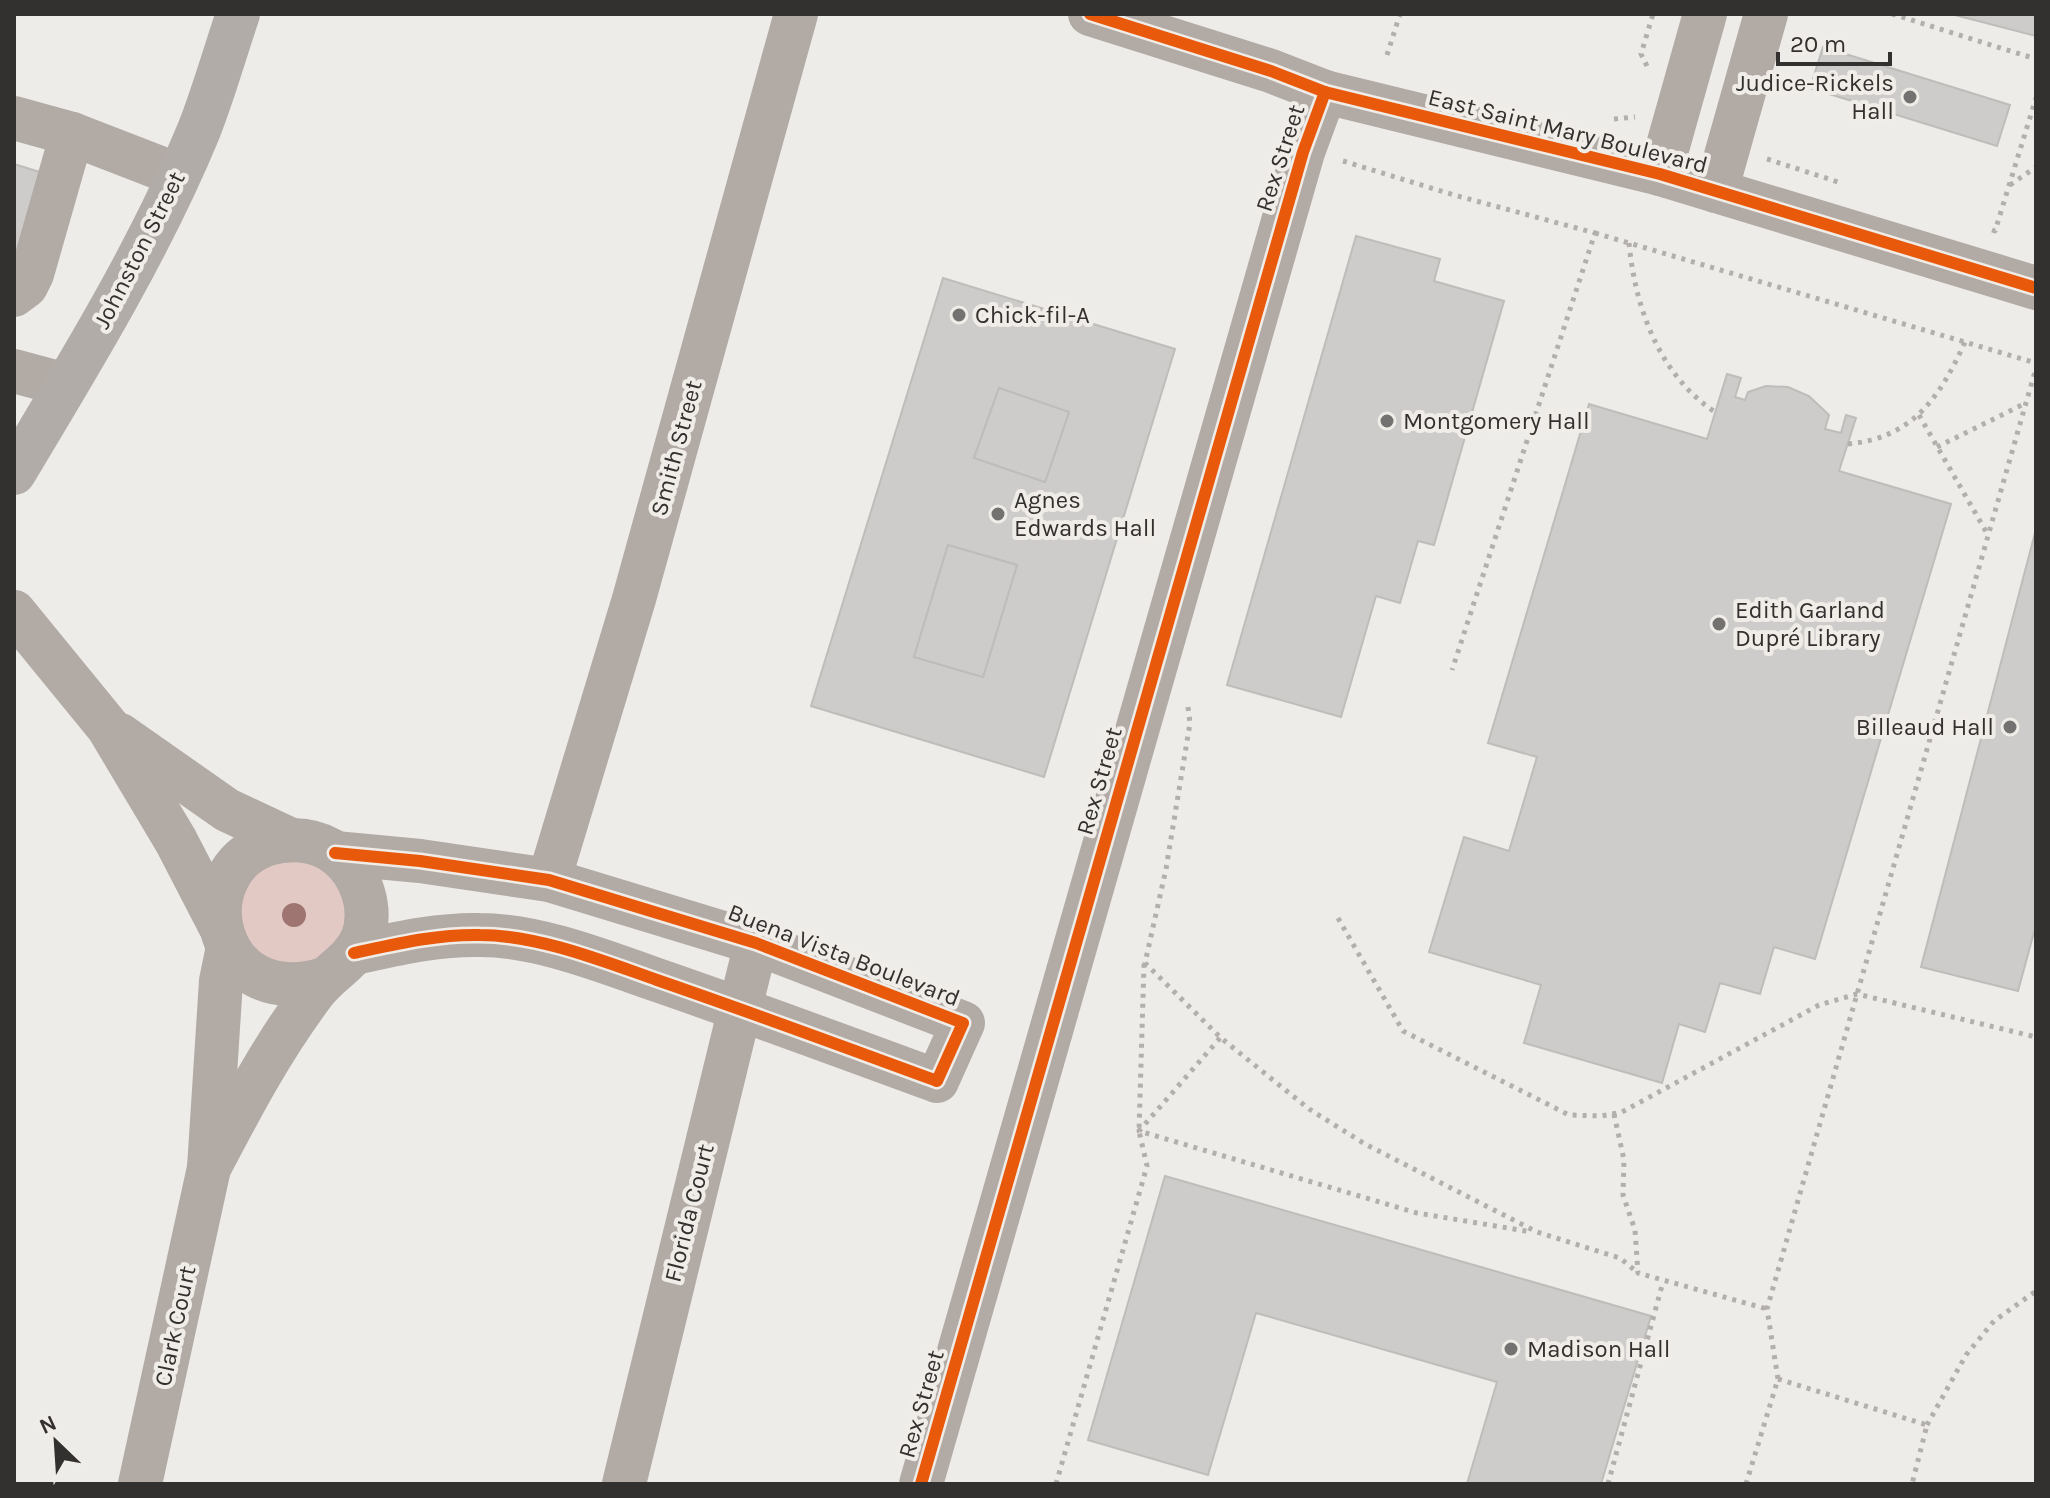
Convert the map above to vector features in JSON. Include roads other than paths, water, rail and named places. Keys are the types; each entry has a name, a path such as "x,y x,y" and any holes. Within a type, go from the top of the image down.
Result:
{"main road":[{"name":"Johnston Street","path":"14,473 126,281 178,175 199,129 238,14"}],"street":[{"name":"Smith Street","path":"549,880 634,599 796,14"},
{"name":"East Saint Mary Boulevard","path":"1090,14 1271,71 1325,92 1660,174 2036,288"},
{"path":"1660,174 1705,14"},
{"path":"1716,191 1766,14"},
{"name":"Rex Street","path":"921,1484 1303,152 1325,92"},
{"path":"14,118 72,134 178,175"},
{"path":"14,146 72,134"},
{"path":"15,296 26,286 32,274 72,134"},
{"path":"14,371 66,385"},
{"name":"Buena Vista Boulevard","path":"14,612 108,727 176,841 241,966 259,978 281,986 303,986 339,966 413,939 482,935 542,944 739,1008 937,1081 963,1023 756,943 549,880 420,861 335,853 315,843 289,839 227,810 108,727"},
{"path":"209,1168 224,937 220,902 229,878 244,859 265,845 289,839"},
{"path":"209,1168 252,1086 363,935 367,913 363,890 352,869 335,853"},
{"name":"Florida Court","path":"624,1484 756,943"},
{"name":"Clark Court","path":"140,1484 209,1168"}],"place":[{"name":"Judice-Rickels Hall","path":"1910,97"},
{"name":"Chick-fil-A","path":"959,315"},
{"name":"Montgomery Hall","path":"1387,421"},
{"name":"Agnes Edwards Hall","path":"998,514"},
{"name":"Edith Garland Dupré Library","path":"1719,624"},
{"name":"Billeaud Hall","path":"2010,727"},
{"name":"Madison Hall","path":"1511,1349"}]}
